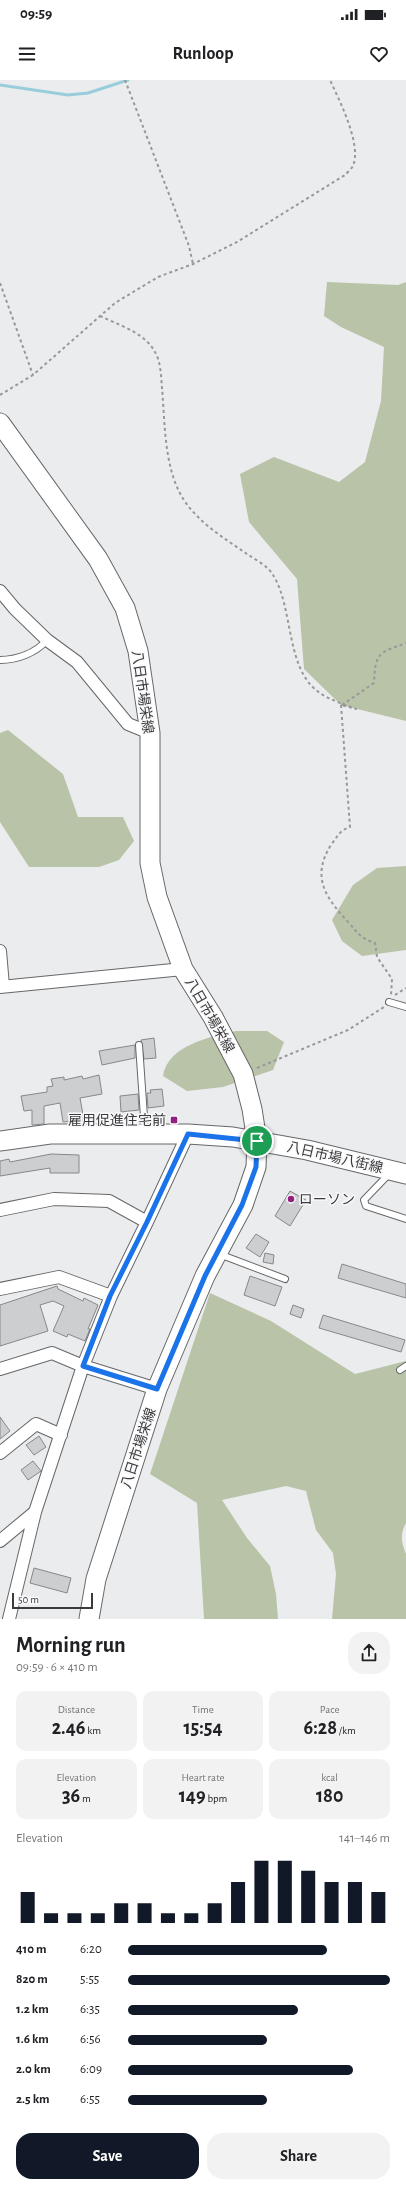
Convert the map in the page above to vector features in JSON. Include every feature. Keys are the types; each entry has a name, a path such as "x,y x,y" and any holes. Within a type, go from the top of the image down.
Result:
{"main road":[{"name":"八日市場栄線","path":"0,423 98,559 125,608 138,651 150,733 150,863 156,897 183,968 243,1074 252,1109 257,1141 256,1167 242,1205 205,1276 157,1389 96,1579 89,1619"},
{"name":"八日市場八街線","path":"0,1140 50,1134 188,1134 257,1141 307,1150 399,1172"}],"street":[{"path":"0,591 14,609 47,640 77,662 128,724 150,733"},
{"path":"0,951 1,986 183,968"},
{"path":"9,1619 35,1512 83,1366 110,1296 147,1222 188,1134"},
{"path":"0,1210 54,1199 109,1201 147,1222"},
{"path":"0,1289 59,1277 110,1296"},
{"path":"0,1369 52,1353 83,1366 157,1389"},
{"path":"0,1453 36,1424 61,1435"},
{"path":"0,1541 35,1512"}],"lane":[{"path":"0,660 11,660 40,648 47,640"},
{"path":"389,1002 406,1007"},
{"path":"139,1045 145,1133"},
{"path":"399,1172 364,1200 366,1206 406,1219"},
{"path":"217,1254 285,1279"},
{"path":"400,1370 406,1366"}],"path":[{"path":"125,80 189,246 193,264"},
{"path":"0,395 33,375 115,303 158,277 193,264 237,242 345,176 353,165 352,131 330,80"},
{"path":"0,283 33,375"},
{"path":"100,316 124,327 145,340 156,353 160,372 172,472 182,497 196,516 220,536 271,570 278,582 298,662 306,680 319,693 356,709 341,705"},
{"path":"341,705 374,682 374,664 382,652 406,643"},
{"path":"341,705 350,826 342,829 328,850 321,867 321,879 325,892 338,913 361,938 374,944 378,957 392,979 390,999 406,988"},
{"path":"243,1074 348,1030 380,1010 389,1002"}],"green space":[{"path":"327,282 398,285 406,282 406,721 341,705 304,669 297,579 249,522 240,474 274,457 339,482 365,462 381,401 384,347 341,327 324,316"},
{"path":"8,730 63,774 78,817 123,817 134,841 119,860 99,867 29,867 0,822 0,733"},
{"path":"406,866 406,950 362,956 342,941 332,920 353,885 377,868"},
{"path":"236,1031 267,1031 284,1042 273,1070 223,1087 187,1091 163,1076 167,1065 181,1050 192,1044 214,1036"},
{"path":"210,1293 271,1321 355,1374 406,1361 406,1523 402,1538 406,1554 406,1619 332,1619 336,1574 333,1553 316,1530 306,1491 286,1486 222,1500 247,1538 270,1566 276,1594 278,1619 204,1619 197,1503 150,1474"}],"building":[{"path":"154,1038 156,1058 144,1059 141,1040"},
{"path":"135,1045 135,1058 102,1065 99,1051"},
{"path":"99,1075 102,1094 80,1098 84,1120 63,1122 60,1103 44,1106 44,1124 32,1125 32,1110 24,1111 21,1096 47,1092 47,1087 53,1086 51,1079 64,1077 64,1080 82,1076 83,1079"},
{"path":"162,1089 164,1106 148,1108 147,1093 151,1093 150,1090"},
{"path":"138,1094 139,1110 121,1112 120,1096"},
{"path":"51,1154 79,1155 79,1173 50,1173 50,1168 0,1176 0,1161 9,1159 10,1162"},
{"path":"290,1191 306,1200 290,1226 275,1216"},
{"path":"256,1234 269,1242 260,1257 246,1248"},
{"path":"265,1253 274,1255 273,1264 263,1262"},
{"path":"342,1264 406,1284 406,1298 338,1278"},
{"path":"250,1276 282,1287 275,1306 244,1295"},
{"path":"57,1286 58,1289 83,1301 84,1298 98,1305 88,1329 90,1329 85,1341 68,1334 67,1337 53,1331 64,1306 53,1301 40,1305 48,1331 0,1346 0,1305"},
{"path":"293,1305 304,1309 301,1318 290,1314"},
{"path":"323,1315 405,1340 401,1352 319,1328"},
{"path":"0,1417 10,1431 0,1439"},
{"path":"39,1436 46,1447 34,1455 26,1445"},
{"path":"33,1461 41,1471 28,1480 21,1470"},
{"path":"34,1568 71,1578 67,1593 30,1583"}],"waterway":[{"path":"0,85 68,95 88,93 128,80"}],"place":[{"name":"雇用促進住宅前","path":"174,1120"},
{"name":"ローソン","path":"291,1199"}],"route":[{"path":"188,1134 233,1137 257,1141 256,1167 242,1205 205,1276 157,1389 83,1366 110,1296 147,1222 188,1134"}]}
